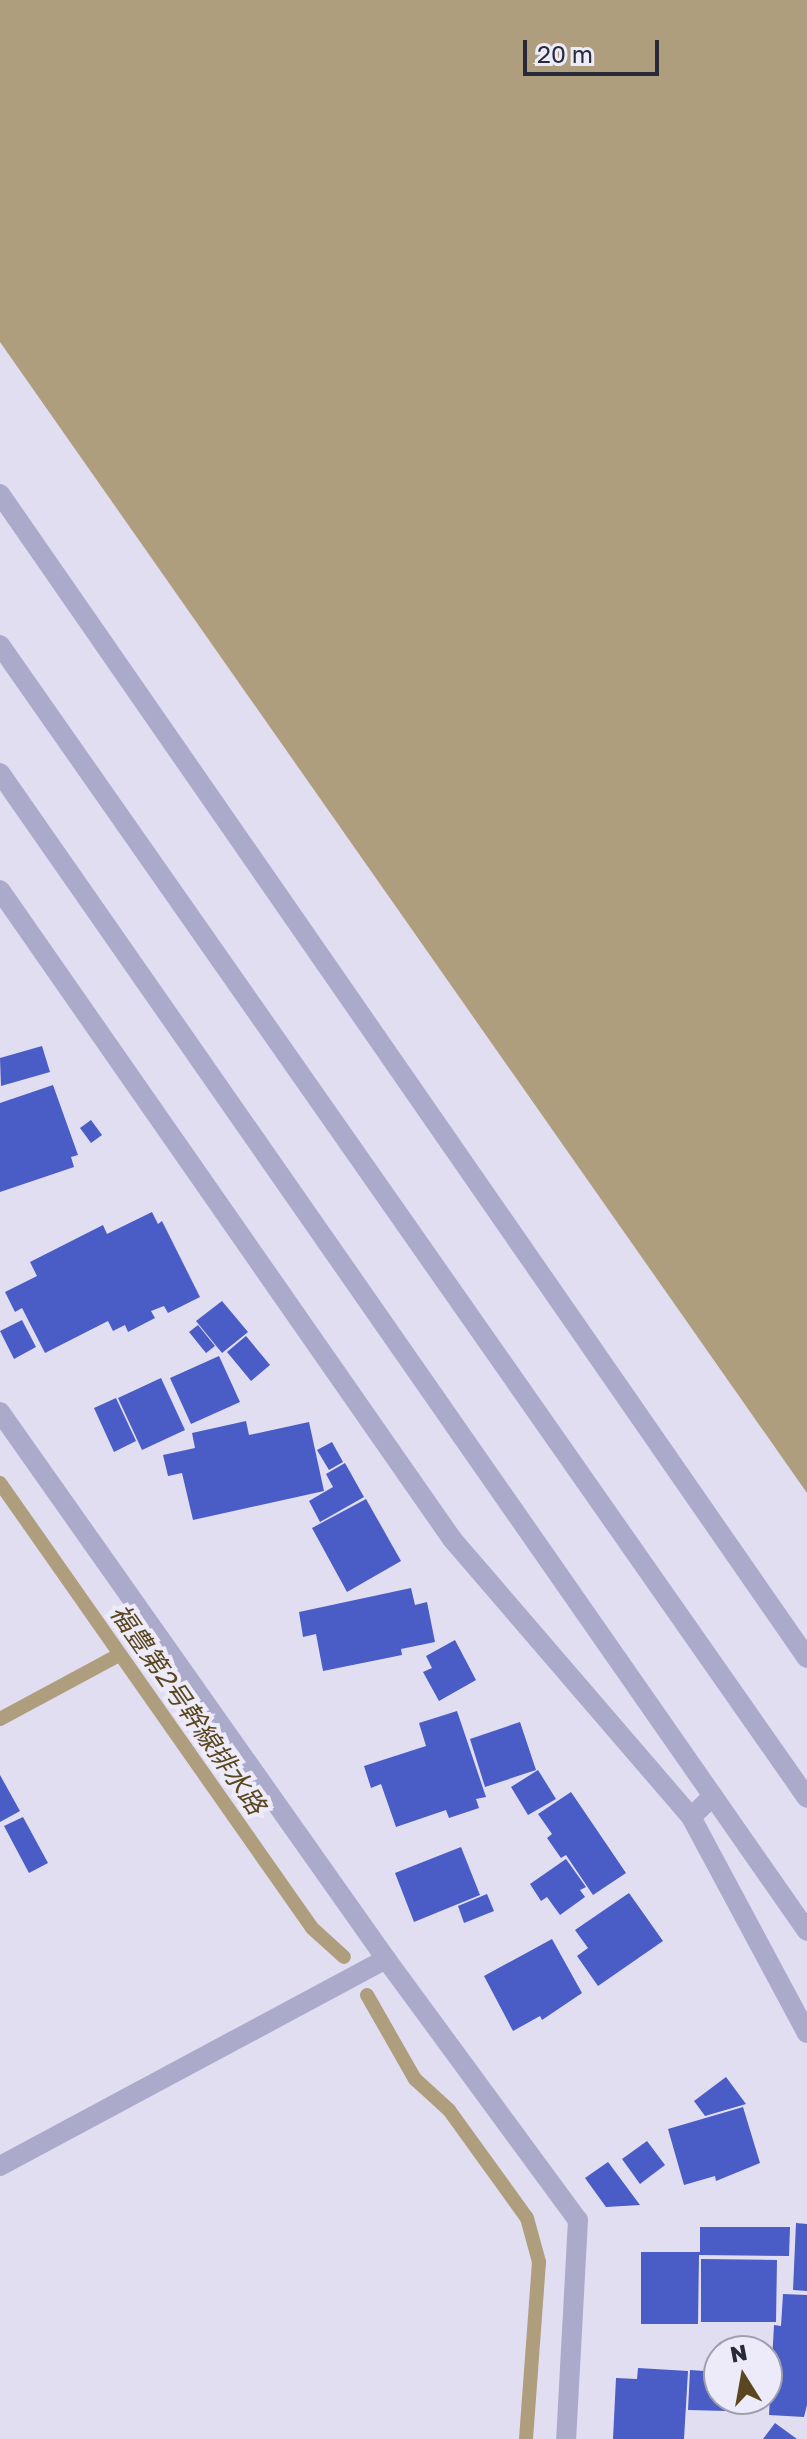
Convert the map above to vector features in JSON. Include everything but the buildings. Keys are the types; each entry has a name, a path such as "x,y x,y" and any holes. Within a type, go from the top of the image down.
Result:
{"street":[{"path":"0,494 807,1658"},
{"path":"0,645 807,1798"},
{"path":"0,773 807,1931"},
{"path":"0,890 452,1539 691,1817 807,2033"},
{"path":"0,1412 386,1959 578,2220 566,2439"},
{"path":"691,1817 713,1796"},
{"path":"0,2166 386,1959"}],"shaded area":[{"path":"0,0 807,0 807,1493 0,342"}],"waterway":[{"name":"福豊第2号幹線排水路","path":"0,1483 312,1928 344,1957"},
{"path":"0,1719 119,1655"},
{"name":"福豊第2号幹線排水路","path":"367,1995 415,2079 449,2110 527,2218 539,2262 526,2439"}]}
